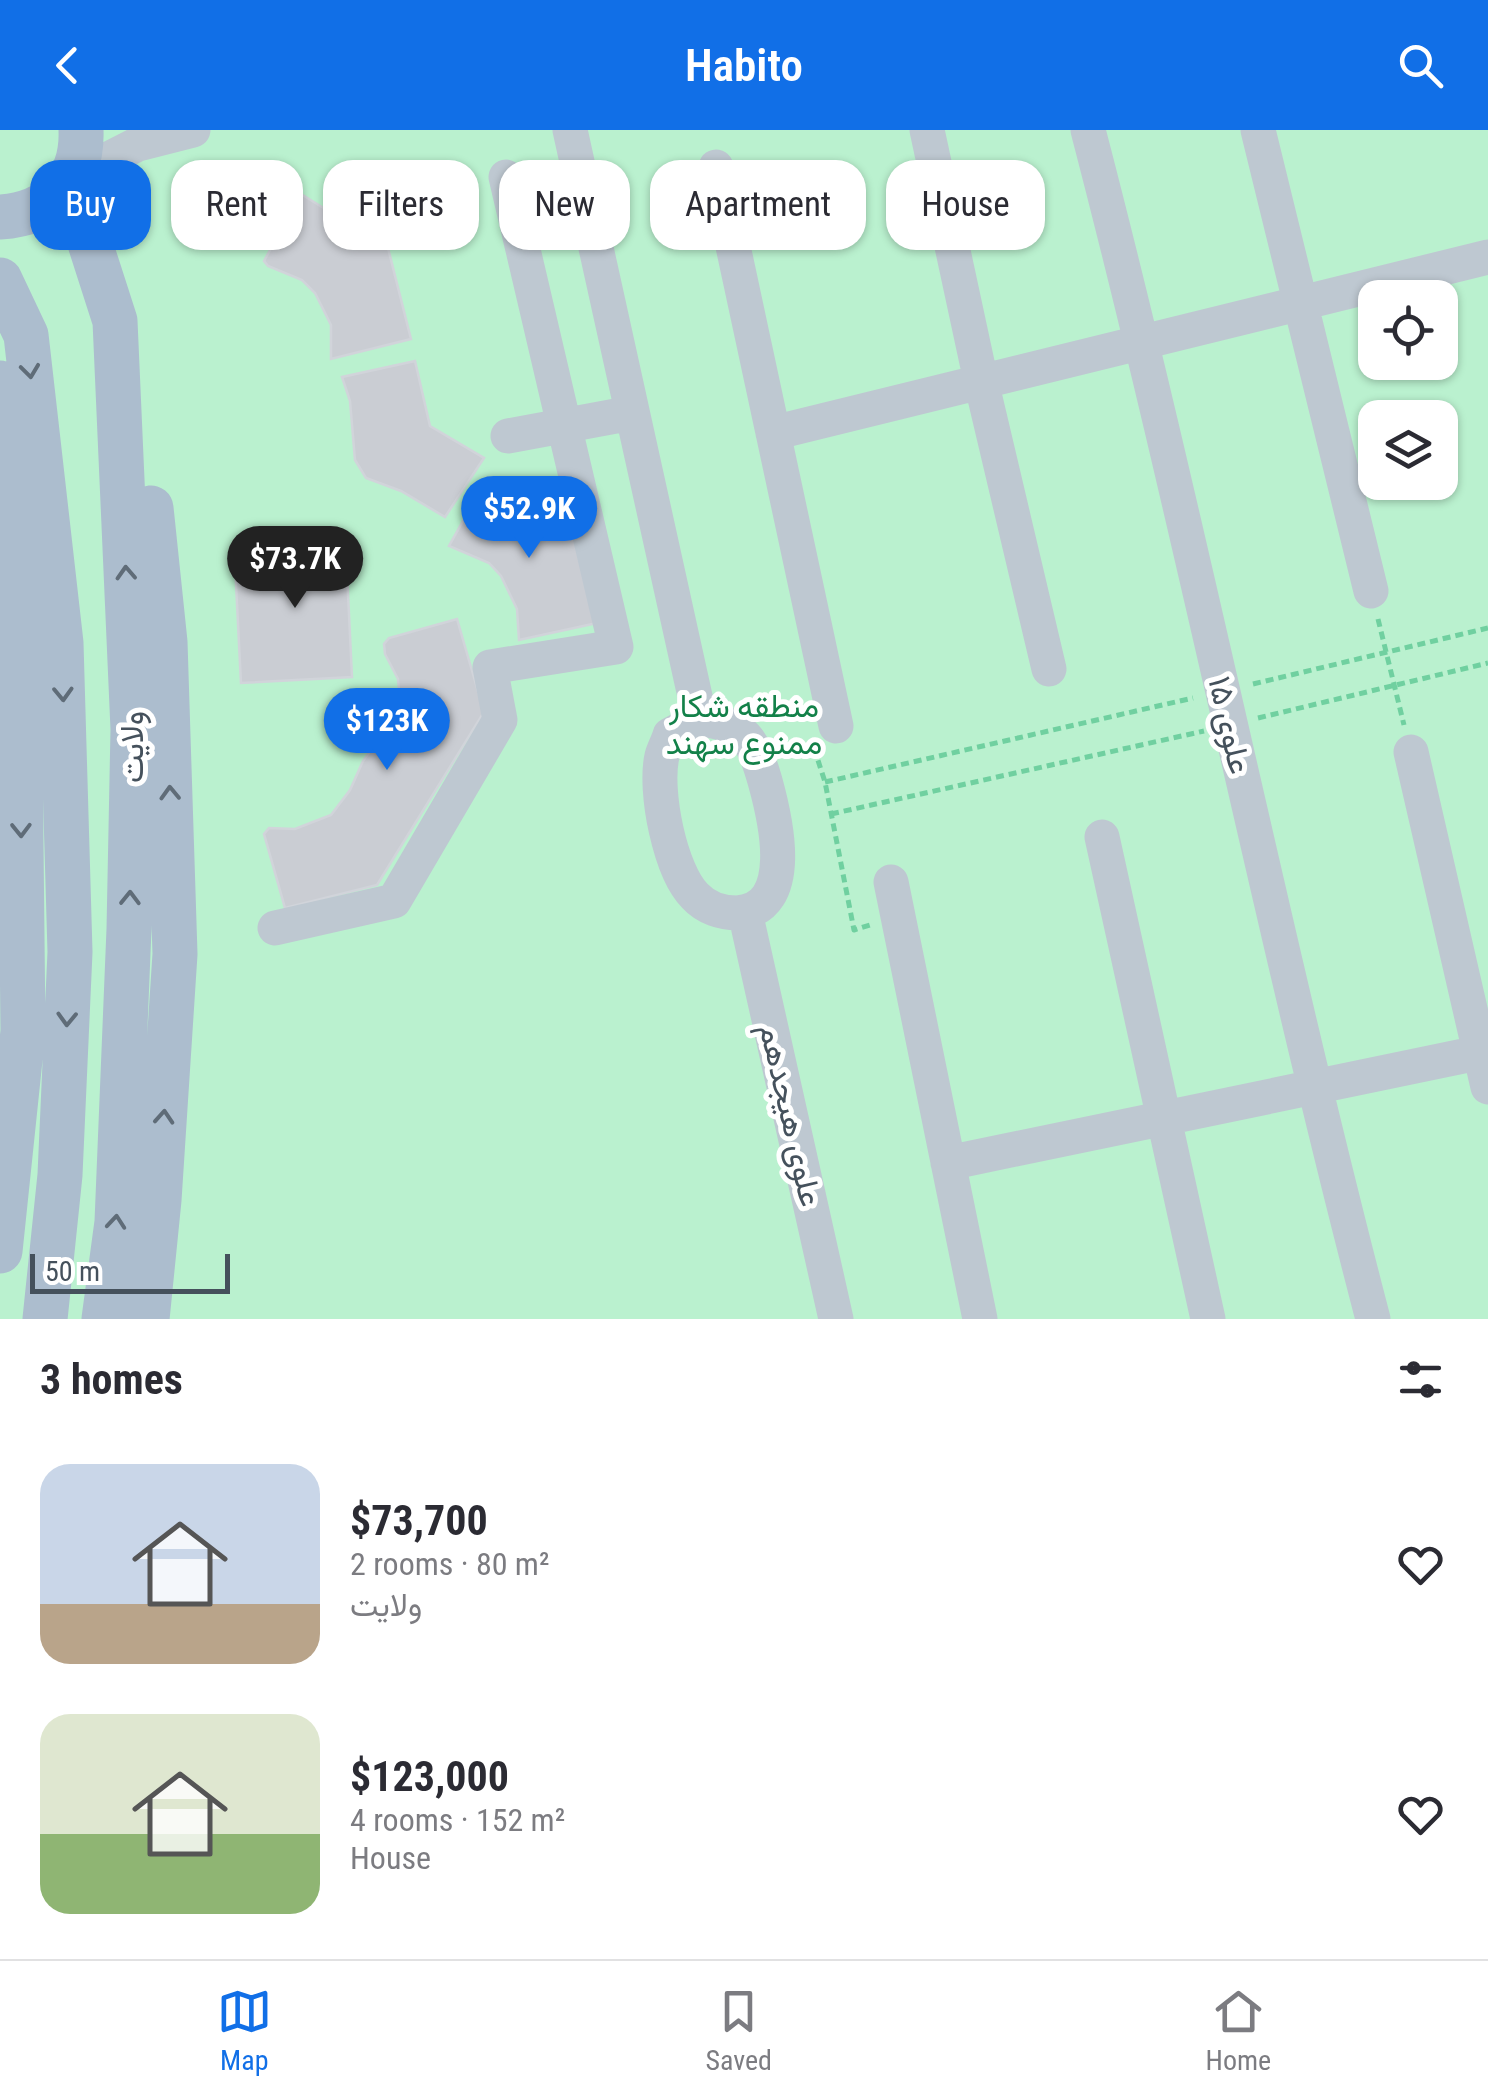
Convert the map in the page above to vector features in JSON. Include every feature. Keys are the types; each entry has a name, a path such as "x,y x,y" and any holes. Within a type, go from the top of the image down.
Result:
{"main road":[{"path":"78,160 81,130"},
{"path":"0,216 30,212"},
{"name":"ولایت","path":"94,250 115,321 133,729 118,1203 104,1319"},
{"name":"ولایت","path":"0,280 26,335 61,644 70,952 60,1175 46,1319"},
{"path":"115,321 142,432 165,642 175,954 147,1319"},
{"path":"0,383 20,656 23,1011 0,1251"}],"street":[{"path":"108,160 138,144 193,130"},
{"path":"570,130 700,719"},
{"path":"926,130 1050,670"},
{"name":"علوی ۱۵","path":"1088,130 1143,341 1312,1088 1372,1319"},
{"path":"1258,130 1371,591"},
{"path":"275,928 394,901 500,720 490,667 616,647 523,250"},
{"path":"734,250 835,716"},
{"path":"774,433 1488,258"},
{"path":"508,436 632,413"},
{"path":"700,719 728,722 752,742 774,812 779,847 776,881 761,904 745,912 722,914 695,896 678,868 666,827 662,758 670,735 700,719"},
{"path":"948,1162 1312,1088 1485,1064 1411,752"},
{"path":"1102,837 1208,1319"},
{"path":"890,882 980,1319"},
{"name":"علوی هیجدهم","path":"745,912 836,1319"}],"path":[{"path":"1371,591 1411,752"},
{"path":"831,814 1226,708 1386,652 1488,628"},
{"path":"825,782 1226,708 1395,685 1488,663"},
{"path":"835,716 804,717 825,782 854,930 898,917"}],"green space":[{"name":"منطقه شکار ممنوع سهند","path":"0,130 1488,130 1488,1319 0,1319"}],"building":[{"path":"303,195 323,208 323,250 389,250 411,339 331,359 331,325 315,293 302,280 264,261 270,250 303,250"},
{"path":"415,361 430,426 484,458 445,517 401,491 366,478 355,460 350,401 342,377"},
{"path":"487,478 575,531 597,623 519,640 517,609 501,576 489,563 449,546"},
{"path":"345,531 352,677 241,683 235,564 271,562 269,535"},
{"path":"457,619 484,712 377,885 285,908 264,834 269,828 295,829 331,815 350,790 363,761 395,716 399,690 398,679 385,654 384,644 389,638"}]}
